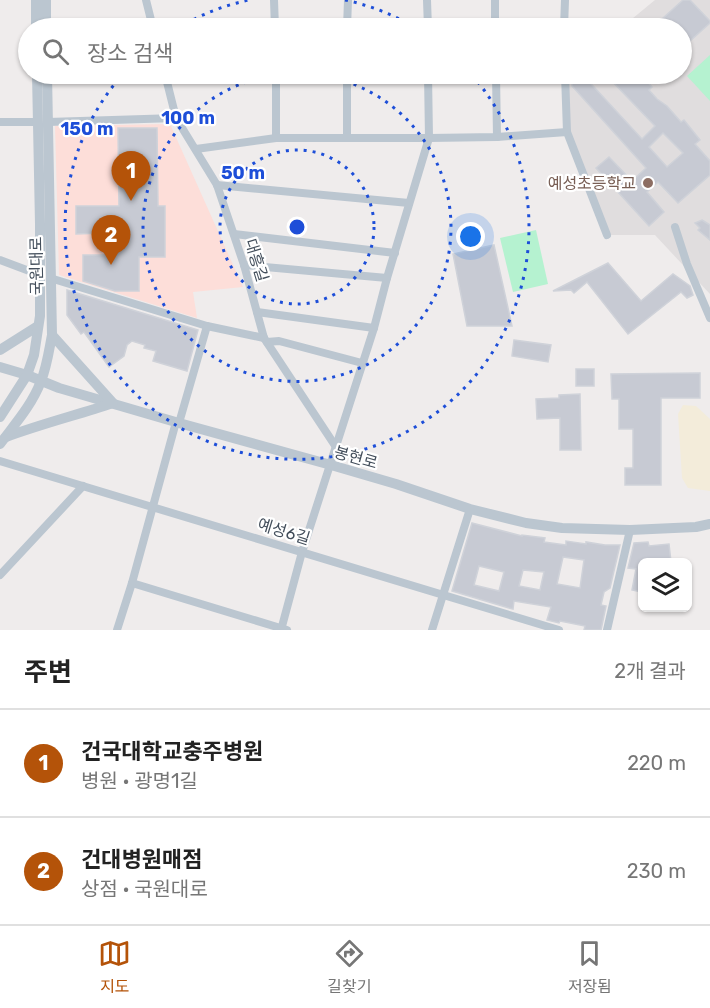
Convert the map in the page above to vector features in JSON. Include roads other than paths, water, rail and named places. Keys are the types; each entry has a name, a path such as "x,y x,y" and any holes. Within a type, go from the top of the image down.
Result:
{"street":[{"path":"36,0 36,18"},
{"path":"46,0 46,18"},
{"path":"146,0 150,18"},
{"path":"274,0 275,18"},
{"path":"348,0 348,18"},
{"path":"427,0 428,18"},
{"path":"495,0 495,18"},
{"path":"564,18 565,0"},
{"name":"국원대로","path":"38,84 43,122"},
{"name":"국원대로","path":"3,441 28,407 41,381 52,335 45,276 43,122 46,84"},
{"name":"대흥길","path":"168,84 176,118 217,186 266,340 336,447"},
{"path":"276,84 276,138"},
{"path":"347,84 347,138"},
{"path":"132,584 283,629 302,552 374,328 429,138 428,84"},
{"path":"496,84 497,137"},
{"path":"565,84 567,132 607,235"},
{"path":"0,122 176,118"},
{"path":"196,149 276,138 497,137 567,132"},
{"path":"217,186 409,203"},
{"path":"675,227 687,264 710,318"},
{"path":"234,234 395,253"},
{"path":"0,260 207,326 279,341 362,363"},
{"path":"244,265 387,278"},
{"name":"국원대로","path":"0,417 27,375 34,355 45,276"},
{"path":"257,312 374,328"},
{"path":"0,350 38,326"},
{"path":"117,630 207,326"},
{"path":"3,441 36,426 113,403 52,335"},
{"name":"봉현로","path":"0,367 177,423 331,465 470,509 526,523 562,528 630,530 696,527 710,524"},
{"name":"예성6길","path":"0,461 559,630"},
{"path":"0,575 83,486"},
{"path":"432,630 470,509"},
{"path":"607,630 630,530"}],"place":[{"name":"예성초등학교","path":"648,183"},
{"name":"건국대학교충주병원","path":"131,201"},
{"name":"건대병원매점","path":"111,265"}]}
